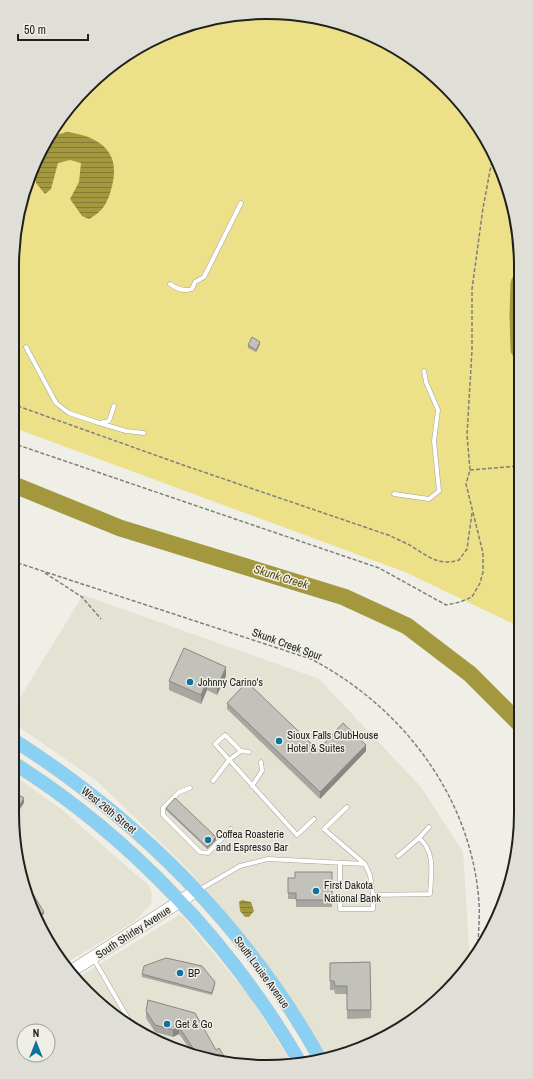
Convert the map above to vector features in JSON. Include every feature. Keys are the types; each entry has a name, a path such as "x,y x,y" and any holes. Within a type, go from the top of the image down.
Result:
{"main road":[{"name":"West 26th Street","path":"19,744 102,803 168,861 196,891"},
{"name":"West 26th Street","path":"19,767 55,791 123,845 180,901"},
{"name":"South Louise Avenue","path":"196,891 227,925 271,982 317,1055"},
{"name":"South Louise Avenue","path":"180,901 250,986 297,1058"}],"street":[{"name":"South Shirley Avenue","path":"75,969 196,891"}],"lane":[{"path":"170,284 177,289 187,291 192,289 195,282 204,277 241,203"},
{"path":"26,347 56,403 69,413 126,431 144,433"},
{"path":"394,494 429,499 439,491 434,441 438,410 426,382 424,371"},
{"path":"99,423 109,421 114,406"},
{"path":"249,752 241,751 225,735 216,744 252,786 298,835 314,819"},
{"path":"213,781 229,760 241,751"},
{"path":"252,786 262,771 260,762"},
{"path":"190,788 179,792 163,808 163,815 200,852 208,853 231,829"},
{"path":"340,898 340,910 373,909 373,894 370,875 365,864 324,829 346,807"},
{"path":"398,856 419,838 429,827"},
{"path":"373,894 430,894 430,854 425,844 419,838"},
{"path":"196,891 240,866 268,859 340,864 365,864"},
{"path":"340,864 340,886"},
{"path":"92,958 125,1015"}],"path":[{"path":"19,445 379,568 446,604 460,602 472,597 480,583 483,572 483,553 466,484 470,470 467,435 472,350 472,289 483,208 491,164"},
{"path":"19,406 183,465 391,536 412,546 428,558 442,562 459,560 467,549 471,533 472,511"},
{"path":"470,470 514,466"},
{"name":"Skunk Creek Spur","path":"19,563 311,659 349,680 365,693 405,731 418,746 452,801 467,842 476,883 479,904 478,940"},
{"path":"41,571 82,597 101,620"}],"shaded area":[{"path":"266,19 299,21 331,27 361,38 390,52 404,61 442,91 472,129 481,143 495,172 506,202 512,234 514,266 514,624 405,572 19,430 19,266 21,234 27,202 32,187 52,143 70,116 91,91 129,61 143,52 172,38 202,27 234,21"},
{"path":"67,132 80,134 91,138 107,149 111,157 114,166 114,177 108,199 101,210 89,219 82,216 70,199 79,182 81,163 70,160 58,163 51,189 45,194 36,183 35,179 38,172 57,135"},
{"path":"83,595 319,679 421,787 463,852 470,953 442,988 404,1018 390,1027 361,1041 324,1053 282,986 191,872 97,781 19,727 19,700"},
{"path":"19,779 61,809 149,886 152,895 151,904 135,921 69,961 52,936 45,922 27,877 21,845"},
{"path":"242,900 251,902 254,911 249,917 245,917 240,911 239,902"},
{"path":"179,915 182,916 249,996 289,1059 266,1060 234,1058 202,1052 187,1047 143,1027 129,1018 103,999 80,976"}],"building":[{"path":"252,337 260,342 256,350 248,345"},
{"path":"184,648 226,667 217,687 207,682 201,695 169,681"},
{"path":"247,682 318,750 343,723 366,745 320,792 227,703"},
{"path":"19,795 24,798 19,806"},
{"path":"175,798 216,837 207,847 166,808"},
{"path":"295,872 332,872 332,900 296,900 296,893 288,893 288,878 295,878"},
{"path":"33,894 44,912 41,914"},
{"path":"166,958 202,966 215,982 212,993 142,974 144,966"},
{"path":"370,962 371,1010 347,1010 347,986 335,986 334,981 330,981 330,963"},
{"path":"148,1000 195,1013 216,1050 219,1048 224,1056 194,1049 179,1027 173,1030 155,1025 146,1011"}],"waterway":[{"name":"Skunk Creek","path":"19,487 120,528 344,597 407,626 470,674 514,718"}],"place":[{"name":"Johnny Carino's","path":"190,682"},
{"name":"Sioux Falls ClubHouse Hotel & Suites","path":"279,741"},
{"name":"Coffea Roasterie and Espresso Bar","path":"208,840"},
{"name":"First Dakota National Bank","path":"316,891"},
{"name":"BP","path":"180,973"},
{"name":"Get & Go","path":"167,1024"}]}
